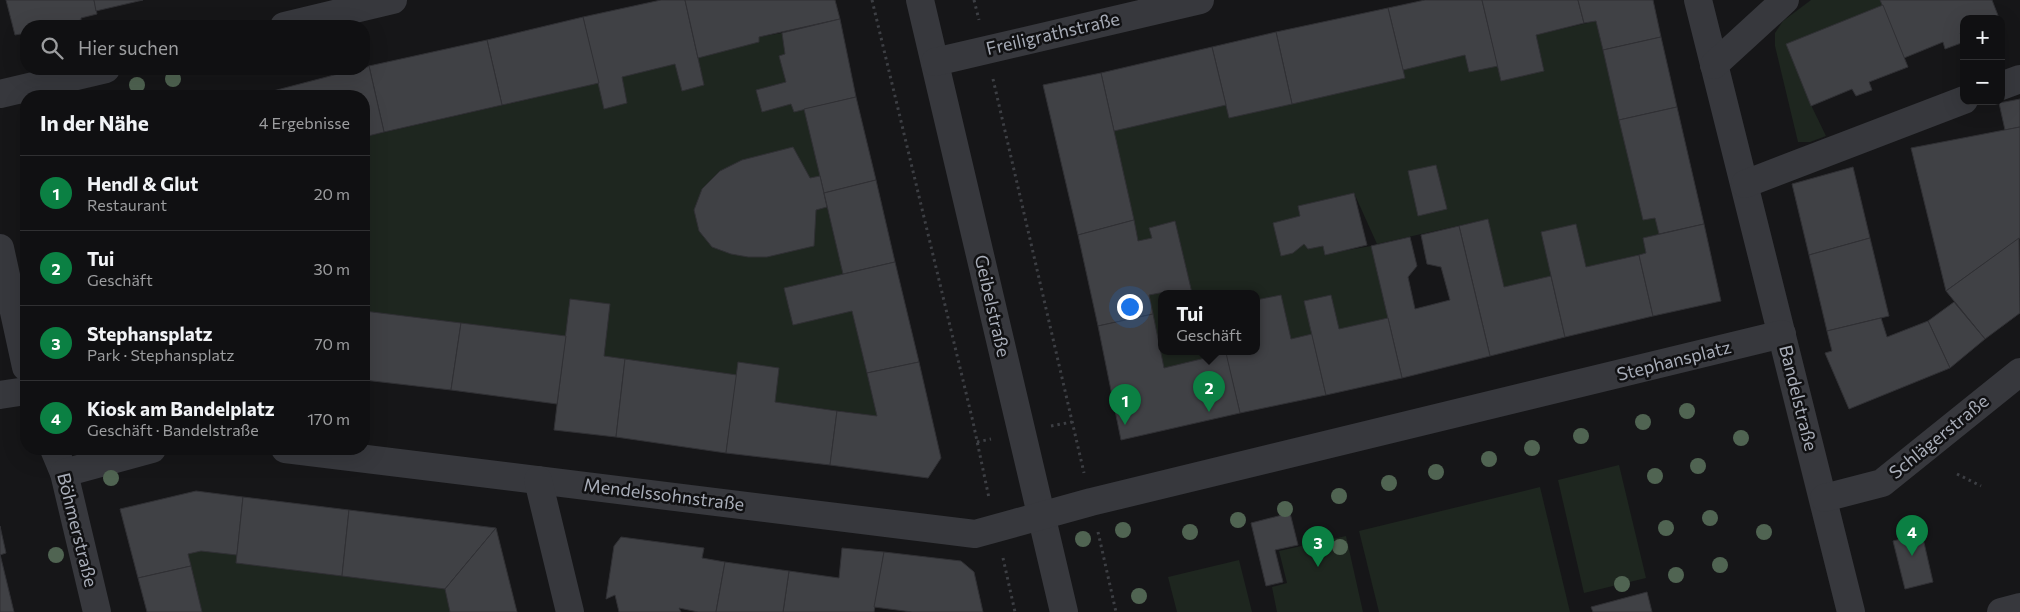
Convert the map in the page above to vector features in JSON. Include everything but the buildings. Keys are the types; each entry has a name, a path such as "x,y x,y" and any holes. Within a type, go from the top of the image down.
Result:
{"street":[{"path":"309,20 393,0"},
{"name":"Geibelstraße","path":"920,0 1064,612"},
{"name":"Freiligrathstraße","path":"935,62 1200,0"},
{"name":"Bandelstraße","path":"1698,0 1851,612"},
{"path":"1714,65 1785,0"},
{"path":"0,94 81,75"},
{"path":"2005,85 2020,79"},
{"path":"1745,184 1960,102"},
{"path":"0,248 20,340"},
{"name":"Stephansplatz","path":"1041,515 1782,334"},
{"name":"Schlägerstraße","path":"1824,498 1882,483 2020,372"},
{"path":"0,395 20,392"},
{"path":"59,461 106,455"},
{"name":"Mendelssohnstraße","path":"333,455 975,534 1041,515"},
{"name":"Böhmerstraße","path":"59,461 97,612"},
{"path":"538,480 570,612"},
{"path":"2001,612 2020,608"}],"path":[{"path":"872,0 974,422 1015,612"},
{"path":"974,0 1116,612"},
{"path":"1957,474 1981,486"}],"shaded area":[{"path":"1811,0 1880,0 1883,5 1811,105 1826,136 1810,142 1798,142 1775,46 1775,33 1783,21"},
{"path":"1596,21 1643,220 1655,218 1659,234 1643,238 1646,253 1586,267 1576,224 1541,232 1551,276 1504,287 1488,219 1377,244 1354,193 1298,206 1304,244 1308,249 1323,246 1325,254 1371,246 1388,318 1339,329 1331,295 1304,301 1312,334 1291,339 1281,295 1260,299 1260,290 1191,290 1175,221 1149,228 1152,238 1138,241 1114,131 1226,105 1229,118 1405,78 1403,70 1465,55 1469,72 1498,66 1502,81 1544,70 1536,35"},
{"path":"782,33 785,54 779,56 786,82 756,90 762,112 791,104 804,109 820,176 810,178 742,160 720,171 702,189 694,210 699,231 712,247 731,254 816,210 827,207 843,274 784,288 793,325 852,311 877,416 775,402 737,375 604,356 610,304 570,299 566,336 370,312 370,136 599,83 605,109 627,103 622,77 675,64 682,91 704,85 698,58 758,42 759,37"},
{"path":"1158,293 1158,339 1149,295"},
{"path":"1161,355 1218,355 1164,368"},
{"path":"1619,465 1646,578 1584,593 1558,480"},
{"path":"1540,487 1570,612 1379,612 1359,531"},
{"path":"1346,536 1363,612 1277,612 1272,587 1287,583 1279,551"},
{"path":"201,551 237,555 236,563 445,589 450,612 202,612 188,554"},
{"path":"1239,560 1252,612 1177,612 1168,577"}],"place":[{"name":"Tui","path":"1209,412"},
{"name":"Hendl & Glut","path":"1125,425"},
{"name":"Kiosk am Bandelplatz","path":"1912,556"},
{"name":"Stephansplatz","path":"1318,567"}]}
